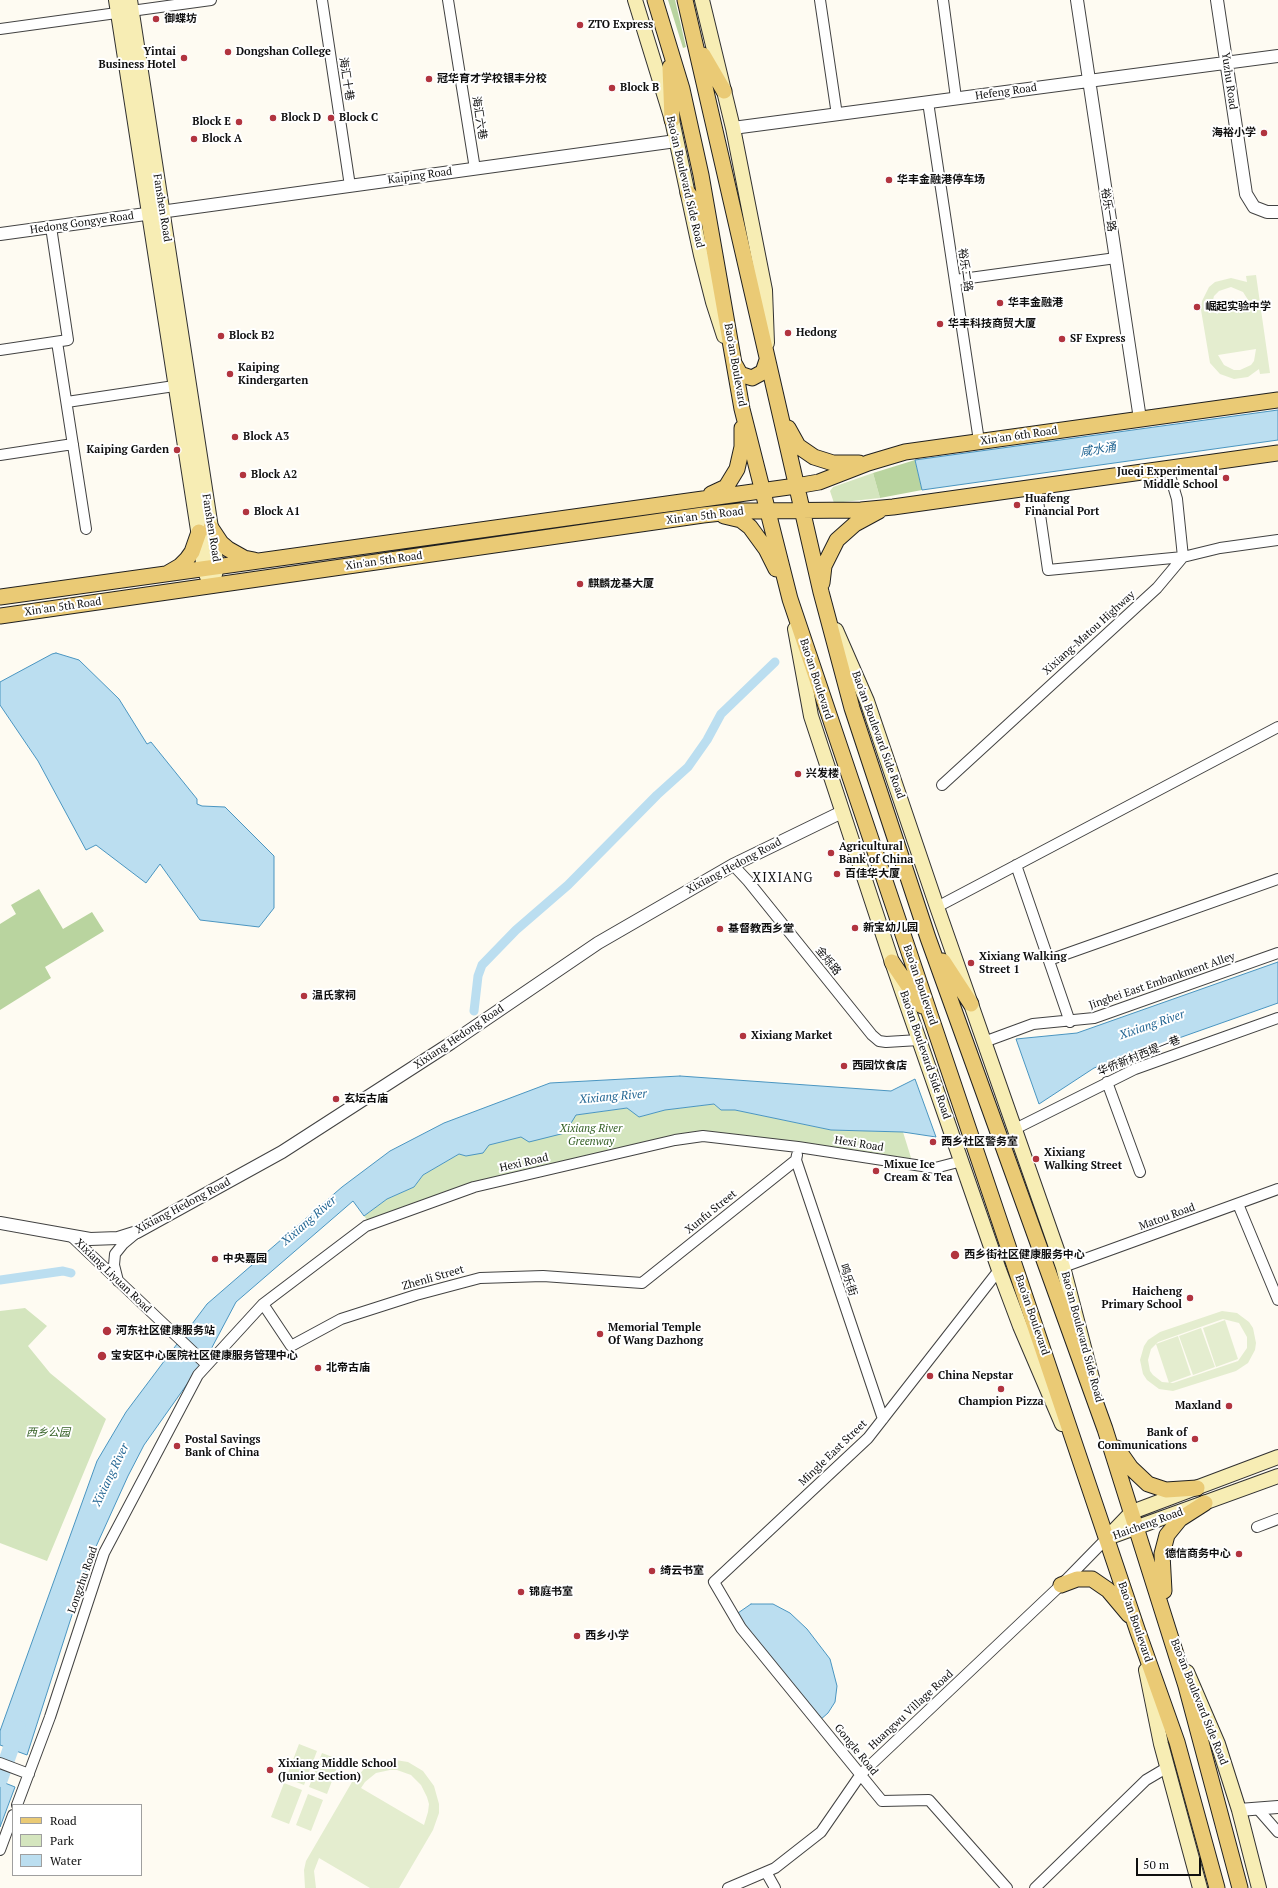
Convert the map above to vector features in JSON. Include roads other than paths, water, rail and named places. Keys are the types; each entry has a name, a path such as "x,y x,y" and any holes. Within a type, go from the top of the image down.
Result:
{"main road":[{"name":"Bao'an Boulevard Side Road","path":"635,0 646,31 672,120 713,302 734,364"},
{"name":"Bao'an Boulevard","path":"655,0 669,42 682,89 710,222 742,409 764,491 790,599 1137,1628 1177,1742 1217,1888"},
{"path":"685,0 801,510 852,708 928,938 1105,1429 1138,1528 1170,1632 1240,1888"},
{"path":"702,0 733,128 765,290 768,313 767,360 764,372 752,378 740,374 734,364"},
{"name":"Fanshen Road","path":"117,6 157,213"},
{"name":"Fanshen Road","path":"131,6 157,213 205,530 211,586"},
{"path":"669,42 672,120"},
{"path":"695,42 724,91"},
{"path":"688,193 710,222"},
{"path":"775,397 792,438 806,452 823,461 833,463 868,463"},
{"name":"Xin'an 6th Road","path":"764,491 823,480 868,463 905,452 1278,400"},
{"path":"697,499 726,487 738,469 742,447 742,409"},
{"path":"768,511 861,510 893,507 1278,453"},
{"name":"Xin'an 5th Road","path":"0,597 697,499 764,491"},
{"path":"821,592 824,566 837,540 855,524 877,512 893,507"},
{"name":"Xin'an 5th Road","path":"0,616 703,515 740,511 768,511"},
{"path":"703,515 729,516 741,520 750,527 766,549 790,599"},
{"path":"163,574 176,569 187,559 205,530 228,549 244,558 263,561"},
{"name":"Bao'an Boulevard Side Road","path":"821,592 867,701 937,907 1063,1267 1105,1429"},
{"name":"Bao'an Boulevard Side Road","path":"790,599 810,711 892,962 999,1270 1032,1356 1095,1500"},
{"path":"928,938 971,1004"},
{"path":"892,962 933,1023"},
{"path":"1105,1429 1122,1457 1135,1473 1148,1484 1166,1490 1198,1488"},
{"name":"Haicheng Road","path":"1107,1538 1132,1512 1278,1457"},
{"name":"Haicheng Road","path":"1107,1538 1278,1476"},
{"path":"1170,1632 1162,1568 1164,1543 1172,1527 1188,1514 1206,1503"},
{"path":"1061,1585 1077,1579 1092,1579 1108,1590 1137,1628 1168,1767 1200,1888"},
{"name":"Bao'an Boulevard Side Road","path":"1170,1632 1218,1744 1239,1810 1259,1888"}],"street":[{"path":"0,29 117,6 211,0"},
{"name":"海汇十巷","path":"322,0 350,186"},
{"name":"海汇六巷","path":"448,0 475,169"},
{"path":"820,0 837,115"},
{"path":"943,0 956,98"},
{"name":"裕乐一路","path":"1077,0 1140,419"},
{"name":"Yuzhu Road","path":"1217,0 1246,194 1254,207 1267,212 1278,212"},
{"name":"Hefeng Road","path":"733,128 1278,56"},
{"name":"裕乐二路","path":"928,102 978,441"},
{"name":"Kaiping Road","path":"157,213 676,141"},
{"name":"Hedong Gongye Road","path":"0,234 157,213"},
{"path":"0,350 68,340 51,227"},
{"path":"955,280 1116,258"},
{"path":"58,342 86,529"},
{"path":"67,402 183,385"},
{"path":"0,455 73,444"},
{"path":"1168,469 1177,499 1183,557"},
{"path":"1036,487 1048,570 1183,557 1220,548 1278,540"},
{"name":"Xixiang-Matou Highway","path":"942,785 1157,588 1183,557"},
{"path":"937,907 1278,727"},
{"name":"Xixiang Hedong Road","path":"70,1235 102,1239 118,1238 137,1232 282,1152 451,1043 598,942 733,865 842,812"},
{"name":"金烁路","path":"733,865 748,881 872,1036 879,1041 886,1042 919,1040"},
{"path":"1016,865 1070,1022"},
{"path":"1049,960 1278,879"},
{"name":"Jingbei East Embankment Alley","path":"985,1044 1033,1024 1070,1022 1094,1018 1278,952"},
{"name":"华侨新村西堤一巷","path":"1015,1129 1107,1082 1166,1057 1278,1018"},
{"path":"1107,1082 1140,1172"},
{"name":"Hexi Road","path":"198,1375 263,1304 366,1226 474,1188 690,1137 703,1136 798,1147 935,1168 962,1161"},
{"name":"鸣乐街","path":"798,1147 796,1160 882,1419"},
{"name":"Xunfu Street","path":"642,1283 796,1160"},
{"name":"Matou Road","path":"1063,1267 1278,1189"},
{"path":"1238,1204 1278,1300"},
{"name":"Xixiang Liyuan Road","path":"0,1223 70,1235 207,1365"},
{"path":"118,1280 114,1265 115,1254 123,1244 137,1232"},
{"name":"Mingle East Street","path":"714,1582 868,1438 999,1270"},
{"name":"Zhenli Street","path":"263,1304 291,1346 341,1319 416,1295 480,1278 543,1276 642,1283"},
{"name":"Longzhu Road","path":"17,1804 25,1772 50,1717 104,1553 198,1375"},
{"path":"1257,1527 1278,1519"},
{"name":"Huangwu Village Road","path":"728,1888 775,1868 821,1832 861,1774 1061,1585 1107,1538"},
{"name":"Gongle Road","path":"714,1582 741,1628 861,1774 882,1802 929,1800 1007,1888"},
{"path":"0,1763 25,1772"},
{"path":"1035,1888 1146,1780 1168,1767"},
{"path":"1239,1810 1278,1807"},
{"path":"1257,1808 1278,1832"},
{"path":"0,1850 12,1818"},
{"path":"766,1872 775,1888"}],"water":[{"name":"咸水涌","path":"1278,410 1278,440 922,490 915,460"},
{"path":"56,653 79,660 119,699 147,744 151,742 197,799 197,804 202,806 225,807 274,856 274,908 259,927 200,920 160,864 146,883 96,845 86,850 38,761 0,705 0,682"},
{"path":"1278,962 1278,1003 1094,1068 1039,1104 1016,1039 1077,1033"},
{"path":"680,1076 891,1091 915,1079 936,1137 903,1132 831,1130 735,1110 721,1110 714,1104 665,1110 639,1117 627,1108 576,1115 565,1133 529,1142 521,1137 489,1145 483,1153 466,1156 459,1154 423,1175 414,1187 387,1199 364,1216 353,1201 236,1302 209,1353 144,1445 128,1476 89,1562 27,1755 0,1745 0,1731 97,1461 126,1412 207,1304 342,1187 390,1151 444,1123 550,1083"},
{"path":"751,1604 773,1604 790,1613 807,1629 830,1659 837,1686 835,1702 828,1713 820,1720 743,1625 738,1613"},
{"path":"0,1781 15,1787 0,1827"}],"waterway":[{"path":"474,1011 478,976 482,965 516,930 568,885 657,795 688,767 707,740 721,714 775,662"},
{"path":"0,1280 63,1271 71,1273"},
{"name":"Xixiang River","path":"0,1779 18,1728"}],"place":[{"name":"御蝶坊","path":"156,19"},
{"name":"ZTO Express","path":"580,25"},
{"name":"Dongshan College","path":"228,52"},
{"name":"Yintai Business Hotel","path":"184,58"},
{"name":"冠华育才学校银丰分校","path":"429,79"},
{"name":"Block B","path":"612,88"},
{"name":"Block D","path":"273,118"},
{"name":"Block C","path":"331,118"},
{"name":"Block E","path":"239,122"},
{"name":"海裕小学","path":"1264,133"},
{"name":"Block A","path":"194,139"},
{"name":"华丰金融港停车场","path":"889,180"},
{"name":"华丰金融港","path":"1000,303"},
{"name":"崛起实验中学","path":"1197,307"},
{"name":"华丰科技商贸大厦","path":"940,324"},
{"name":"Hedong","path":"788,333"},
{"name":"Block B2","path":"221,336"},
{"name":"SF Express","path":"1062,339"},
{"name":"Kaiping Kindergarten","path":"230,374"},
{"name":"Block A3","path":"235,437"},
{"name":"Kaiping Garden","path":"177,450"},
{"name":"Block A2","path":"243,475"},
{"name":"Jueqi Experimental Middle School","path":"1226,478"},
{"name":"Huafeng Financial Port","path":"1017,505"},
{"name":"Block A1","path":"246,512"},
{"name":"麒麟龙基大厦","path":"580,584"},
{"name":"兴发楼","path":"798,774"},
{"name":"Agricultural Bank of China","path":"831,853"},
{"name":"百佳华大厦","path":"837,874"},
{"name":"新宝幼儿园","path":"855,928"},
{"name":"基督教西乡堂","path":"720,929"},
{"name":"Xixiang Walking Street 1","path":"971,963"},
{"name":"温氏家祠","path":"304,996"},
{"name":"Xixiang Market","path":"743,1036"},
{"name":"西园饮食店","path":"844,1066"},
{"name":"玄坛古庙","path":"336,1099"},
{"name":"西乡社区警务室","path":"933,1142"},
{"name":"Xixiang Walking Street","path":"1036,1159"},
{"name":"Mixue Ice Cream & Tea","path":"876,1171"},
{"name":"西乡街社区健康服务中心","path":"955,1255"},
{"name":"中央嘉园","path":"215,1259"},
{"name":"Haicheng Primary School","path":"1190,1298"},
{"name":"河东社区健康服务站","path":"107,1331"},
{"name":"Memorial Temple Of Wang Dazhong","path":"600,1334"},
{"name":"宝安区中心医院社区健康服务管理中心","path":"102,1356"},
{"name":"北帝古庙","path":"318,1368"},
{"name":"China Nepstar","path":"930,1376"},
{"name":"Champion Pizza","path":"1001,1389"},
{"name":"Maxland","path":"1229,1406"},
{"name":"Bank of Communications","path":"1195,1439"},
{"name":"Postal Savings Bank of China","path":"177,1446"},
{"name":"德信商务中心","path":"1239,1554"},
{"name":"绮云书室","path":"652,1571"},
{"name":"锦庭书室","path":"521,1592"},
{"name":"西乡小学","path":"577,1636"},
{"name":"Xixiang Middle School (Junior Section)","path":"270,1770"}],"district":[{"name":"XIXIANG","path":"783,878"}],"park label":[{"name":"Xixiang River Greenway","path":"591,1135"},
{"name":"西乡公园","path":"48,1433"}]}
